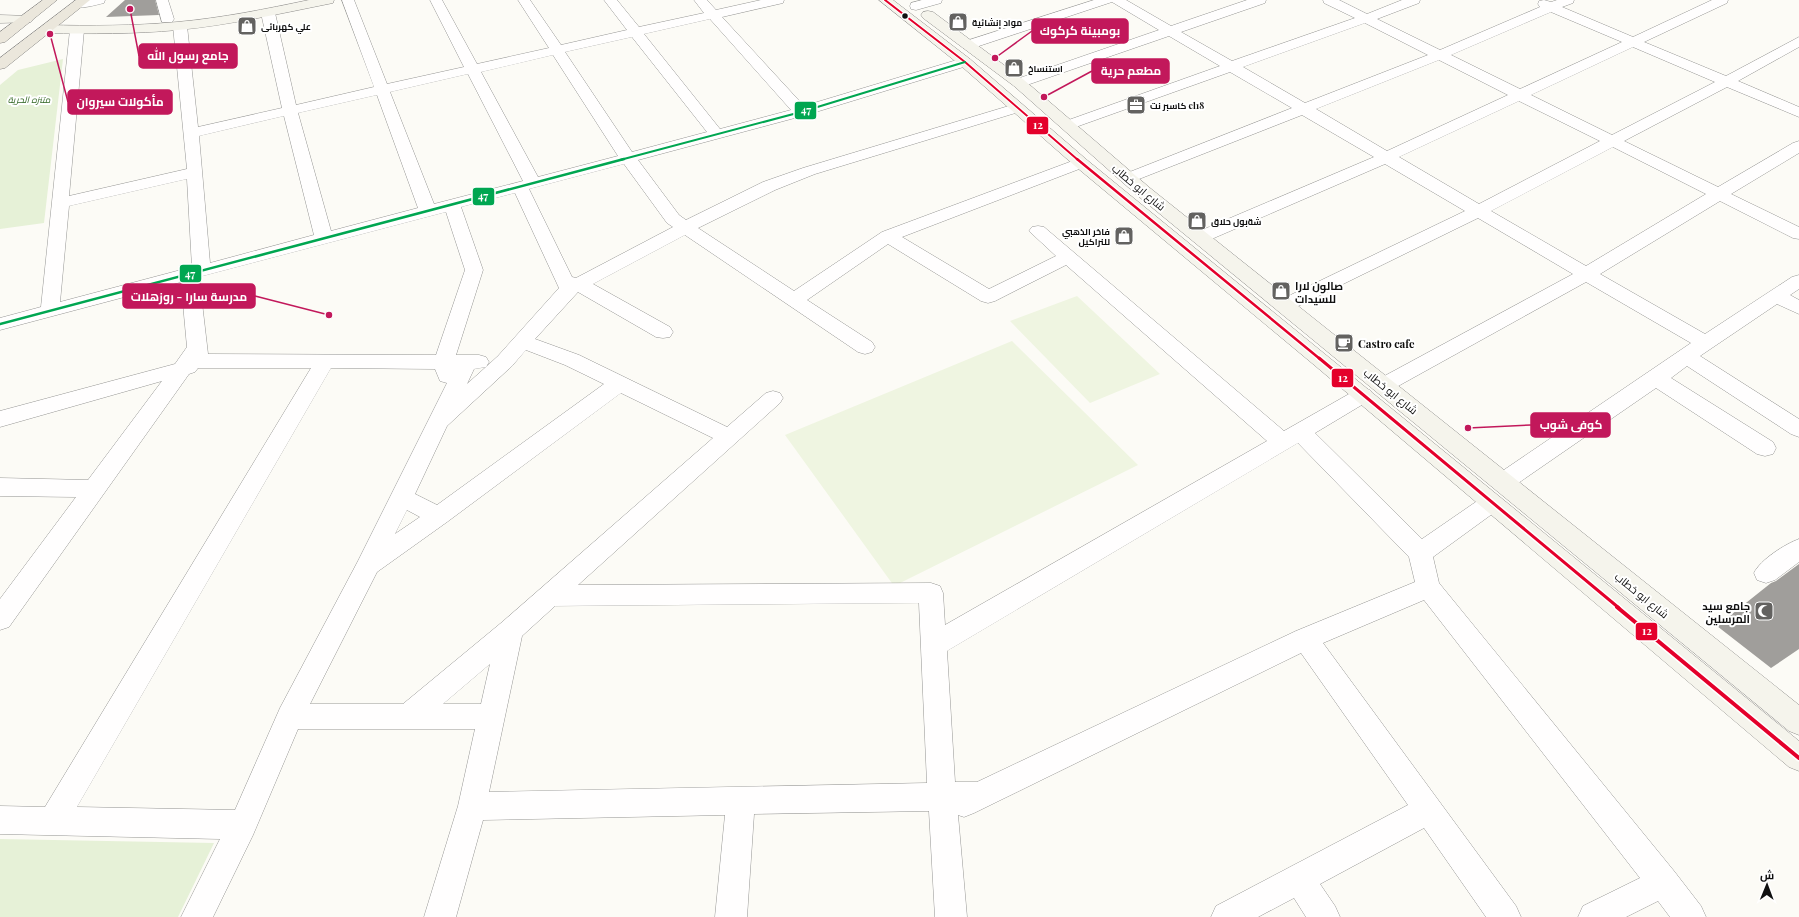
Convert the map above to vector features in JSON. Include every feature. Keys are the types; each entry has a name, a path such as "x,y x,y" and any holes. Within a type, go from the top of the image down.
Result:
{"main road":[{"path":"0,39 51,0"},
{"path":"58,20 173,22 292,0"},
{"path":"47,29 77,30 173,22 268,12 328,0"},
{"name":"شارع ابو خطاب","path":"885,0 965,62 1081,163 1320,359 1799,758"},
{"path":"0,65 81,2"},
{"name":"شارع ابو خطاب","path":"912,3 1019,83 1128,178 1799,722"},
{"path":"0,19 21,23"},
{"path":"0,26 21,23"},
{"path":"938,40 956,35"},
{"path":"1320,359 1339,349"}],"street":[{"path":"81,2 99,0"},
{"path":"0,619 96,489 195,360 195,172 173,22 162,0"},
{"path":"348,0 428,211"},
{"path":"436,0 472,69 571,285 663,332"},
{"path":"524,0 628,158 673,220 865,347"},
{"path":"610,0 716,134"},
{"path":"700,0 801,112"},
{"path":"190,133 778,0"},
{"path":"912,3 936,0"},
{"path":"968,44 1107,0"},
{"path":"1117,0 1705,343"},
{"path":"1019,83 1260,0"},
{"path":"1329,0 1368,18 1799,234"},
{"path":"1068,125 1368,18 1414,0"},
{"path":"1534,0 1799,112"},
{"path":"1128,178 1440,55 1568,0"},
{"path":"1201,237 1387,157 1722,0"},
{"path":"268,12 290,110 324,239"},
{"path":"50,311 77,30"},
{"path":"1285,305 1478,211 1611,140 1726,82 1799,41"},
{"path":"0,324 801,112 965,62"},
{"path":"437,424 505,361 571,285 737,200 809,171 1018,108"},
{"path":"1384,385 1586,274 1799,146"},
{"path":"794,300 888,236 1081,163"},
{"path":"60,203 195,172"},
{"path":"197,917 243,825 290,717 368,566 452,392 455,363 474,270 452,205"},
{"path":"1038,231 1067,257 1291,436 1420,553 1428,587 1690,917"},
{"path":"888,236 988,297 1067,257"},
{"path":"1503,482 1705,343 1799,281"},
{"path":"1777,296 1799,308"},
{"path":"523,342 572,360 729,437"},
{"path":"1686,356 1799,429"},
{"path":"0,419 195,360 455,363 505,361"},
{"path":"52,822 325,361"},
{"path":"1656,378 1765,448"},
{"path":"368,566 619,384"},
{"path":"934,645 1363,395"},
{"path":"408,717 510,631 773,398"},
{"path":"0,487 96,489"},
{"path":"401,497 439,516"},
{"path":"1420,553 1491,503"},
{"path":"1766,573 1799,549"},
{"path":"472,806 741,801 942,804 977,796 1305,639 1428,587"},
{"path":"550,596 931,593 942,804 951,917"},
{"path":"440,917 472,806 510,631"},
{"path":"1305,639 1505,917"},
{"path":"290,717 491,716"},
{"path":"731,917 741,801"},
{"path":"1227,917 1428,810"},
{"path":"0,820 243,825"},
{"path":"1299,879 1324,917"},
{"path":"1594,917 1663,882"}],"green space":[{"name":"متنزه الحرية","path":"63,59 44,223 0,229 0,85 18,70"},
{"path":"1077,296 1160,374 1090,403 1010,321"},
{"path":"1012,341 1138,465 894,586 785,435"},
{"path":"0,839 214,843 178,917 0,917"}],"building":[{"path":"125,0 155,0 159,15 106,17"},
{"name":"جامع سيد المرسلين","path":"1799,564 1799,649 1771,668 1717,626 1771,583"}],"transit line":[{"name":"12","path":"885,0 965,62 1081,163 1320,359 1799,758"},
{"name":"47","path":"0,324 801,112 965,62"}],"place":[{"name":"جامع رسول الله","path":"130,9"},
{"name":"مواد إنشائية","path":"958,22"},
{"name":"علي كهربائى","path":"247,26"},
{"name":"مأكولات سيروان","path":"50,34"},
{"name":"بومبينة كركوك","path":"995,58"},
{"name":"استنساخ","path":"1014,68"},
{"name":"مطعم حرية","path":"1044,97"},
{"name":"كاسبر نت el18","path":"1136,105"},
{"name":"شةبول حلاق","path":"1197,221"},
{"name":"فاخر الذهبي للنراكيل","path":"1124,236"},
{"name":"صالون لارا للسيدات","path":"1281,291"},
{"name":"مدرسة سارا - روزهلات","path":"329,315"},
{"name":"Castro cafe","path":"1344,343"},
{"name":"كوفى شوب","path":"1468,428"},
{"name":"جامع سيد المرسلين","path":"1764,611"}]}
